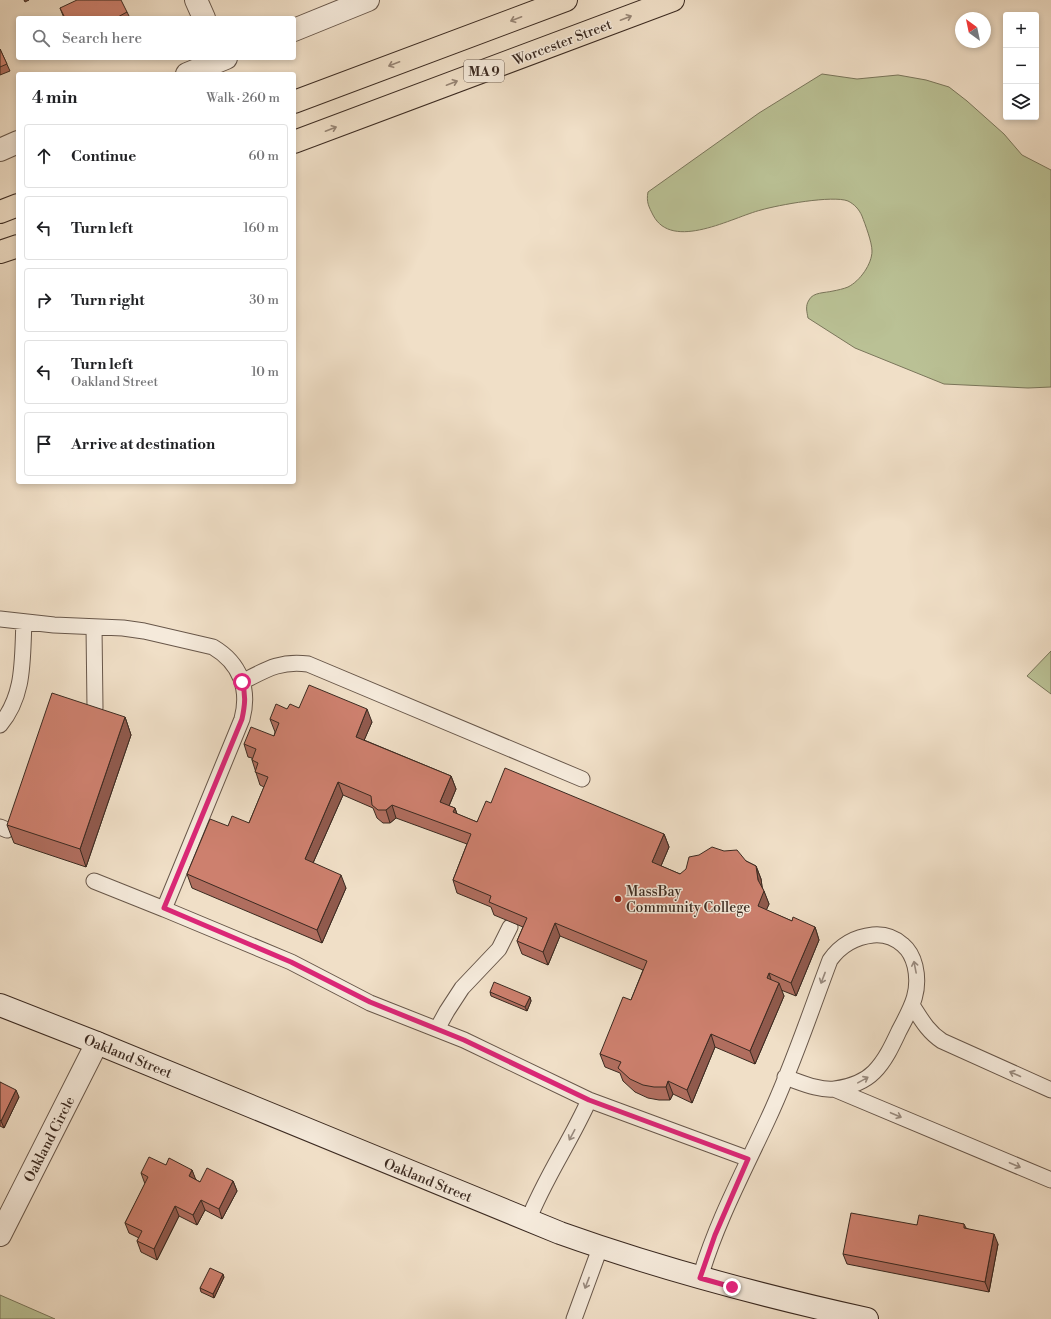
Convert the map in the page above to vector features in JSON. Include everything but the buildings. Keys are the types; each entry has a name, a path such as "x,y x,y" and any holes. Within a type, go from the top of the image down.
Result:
{"highway":[{"name":"MA 9","path":"296,101 566,0"},
{"name":"Worcester Street","path":"296,141 674,0"},
{"path":"0,212 16,206"},
{"path":"0,252 16,247"}],"street":[{"path":"196,0 203,16"},
{"path":"296,29 368,0"},
{"path":"193,72 225,62"},
{"path":"0,150 16,143"},
{"name":"Oakland Street","path":"0,1005 97,1043 528,1221 600,1248 764,1296 868,1319"},
{"name":"Oakland Circle","path":"0,1235 97,1043"}],"lane":[{"path":"0,619 24,622 124,628 144,631 213,647 231,661 242,682 245,694 245,706 242,719 164,908"},
{"path":"0,725 8,715 19,691 24,622"},
{"path":"94,627 95,708"},
{"path":"242,682 280,664 308,664 582,779"},
{"path":"94,880 291,962 370,1002 464,1040 589,1100 748,1159"},
{"path":"437,1029 462,988 499,948 510,927"},
{"path":"700,1278 715,1235 748,1159 769,1118 830,960 845,944 856,939 881,935 898,940 907,948 914,959 917,984 912,1005 888,1053 873,1073 850,1086 834,1089"},
{"path":"912,1005 933,1035 942,1042 1051,1090"},
{"path":"785,1077 818,1087 834,1089 1051,1180"},
{"path":"528,1221 538,1197 574,1132 589,1100"},
{"path":"574,1319 600,1248"}],"green space":[{"path":"822,74 857,79 898,75 926,80 949,87 1004,134 1022,155 1051,170 1051,387 1028,388 944,384 855,348 808,318 807,307 811,297 816,294 848,287 857,281 868,267 872,251 870,238 858,209 848,201 841,199 830,199 805,201 761,210 704,229 688,232 674,231 662,226 653,215 649,207 647,196 648,192 759,113"},
{"path":"1051,651 1051,694 1027,676"},
{"path":"0,1295 55,1319 0,1319"}],"place":[{"name":"MassBay Community College","path":"618,899"}],"route":[{"path":"242,682 245,694 245,706 242,719 164,908 291,962 351,994 464,1040 589,1100 748,1159 706,1257 700,1278 732,1287"}]}
